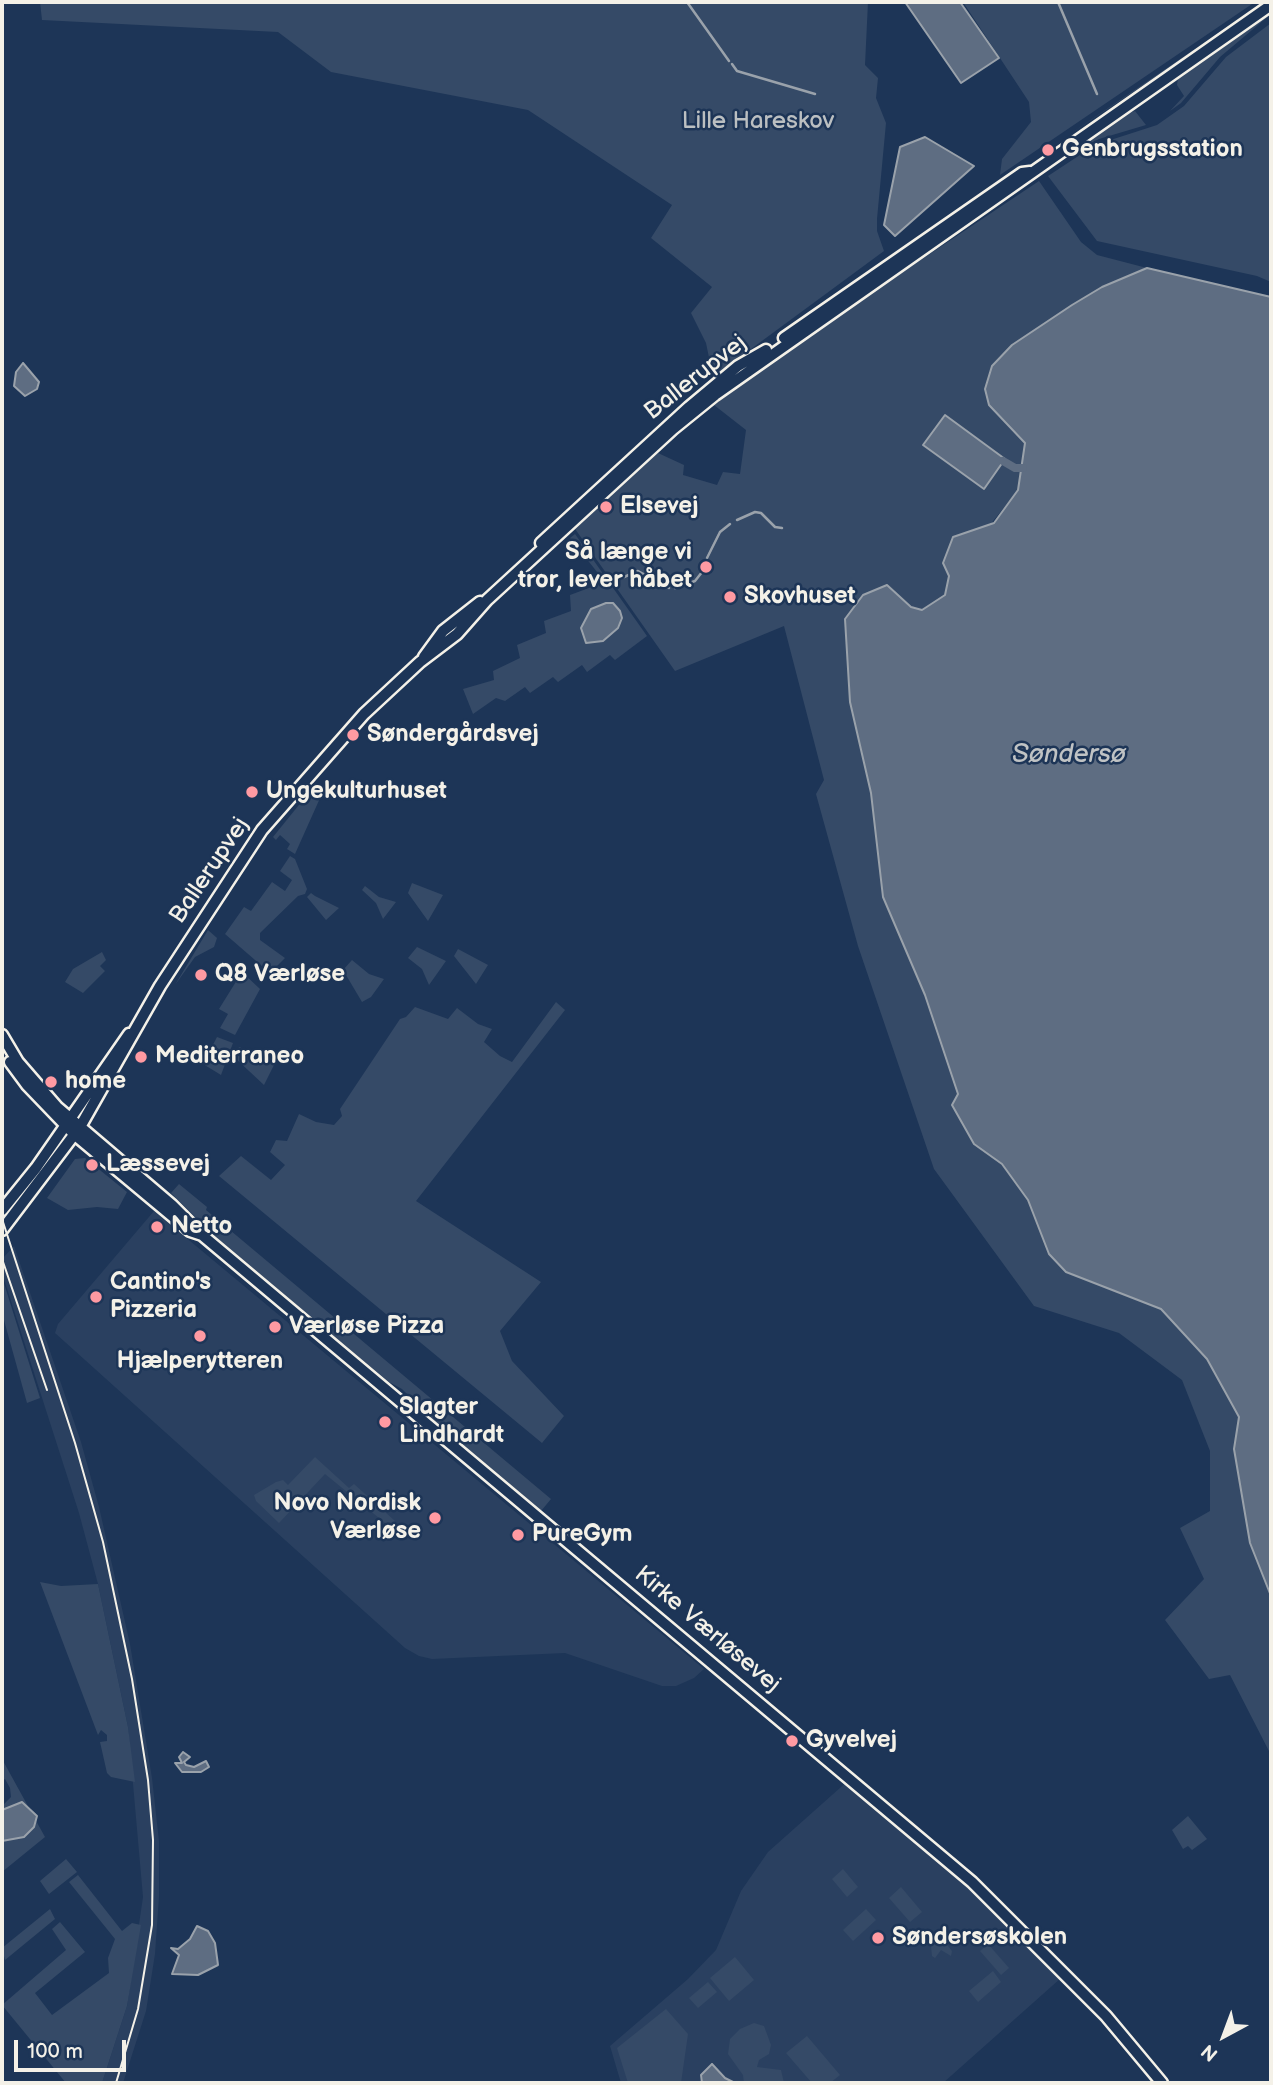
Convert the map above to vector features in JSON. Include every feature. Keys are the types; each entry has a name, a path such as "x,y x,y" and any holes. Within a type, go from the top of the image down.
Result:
{"street":[{"name":"Ballerupvej","path":"2,1230 78,1131 124,1053 136,1026 202,918 262,830 334,745 422,660 443,631 476,605 607,479 729,373 771,347 1022,173 1030,172 1271,5"},
{"name":"Ballerupvej","path":"2,1210 115,1049 136,1026"},
{"path":"2,1035 32,1081 67,1121"},
{"path":"2,1046 27,1085 67,1121"},
{"name":"Kirke Værløsevej","path":"67,1121 160,1194 202,1235 942,1855 1106,2016 1162,2083"}],"shaded area":[{"path":"154,1211 704,1669 694,1678 676,1686 662,1686 565,1653 432,1659 419,1656 405,1648 55,1333 58,1324"},
{"path":"14,1246 81,1442 99,1507 130,1644 152,1778 159,1841 155,1954 146,2011 123,2083 102,2083 127,2006 143,1897 128,1727 98,1584 79,1513 2,1273 2,1259"},
{"name":"Søndersøskolen","path":"850,1779 946,1853 1070,1970 943,2083 621,2083 610,2046 688,1979 716,1950 741,1891 768,1852"}],"green space":[{"name":"Lille Hareskov","path":"40,2 868,2 865,65 878,78 876,98 886,123 877,219 877,231 884,251 713,377 706,343 691,313 712,287 651,238 672,205 528,110 331,72 278,32 42,20"},
{"path":"963,2 1255,2 1000,175 1002,159 1031,122 1029,102"},
{"path":"1264,2 1268,2 1067,136"},
{"path":"1271,14 1220,57 1181,103 1170,111 1184,96 1177,85 1178,78"},
{"path":"1271,23 1271,282 1257,276 1097,241 1048,176 1095,145 1157,125 1184,106 1226,57"},
{"path":"1135,111 1146,125 1099,139 1074,152 1072,150 1121,116"},
{"path":"1039,181 1081,242 1097,255 1147,268 1102,287 1012,345 989,405 1025,443 1018,490 949,576 945,595 922,610 911,607 887,585 863,595 845,619 850,702 925,995 958,1094 952,1105 974,1144 1002,1164 1028,1200 1050,1254 1066,1272 1161,1309 1207,1359 1239,1417 1234,1449 1250,1543 1271,1596 1271,1755 1230,1675 1209,1679 1165,1620 1204,1579 1180,1528 1210,1511 1210,1451 1182,1380 1119,1333 1034,1306 934,1169 858,946 816,794 824,780 784,626 675,671 573,526 658,453 684,465 683,475 717,485 723,472 740,474 746,430 714,405 822,326"},
{"path":"575,534 647,636 615,660 610,655 587,672 582,665 558,682 553,677 530,693 525,687 505,701 496,698 473,714 463,689 494,680 493,671 520,658 517,645 546,633 544,621 571,611 570,595 605,582 570,538"},
{"path":"315,785 325,787 295,854 287,849 290,844 280,835 276,840 273,837"},
{"path":"290,856 295,859 307,889 305,894 298,896 260,933 260,940 285,958 270,973 225,934 244,907 251,911 272,882 285,891 292,880 280,871"},
{"path":"412,883 443,895 428,921 408,893"},
{"path":"365,886 379,897 396,902 383,919 376,903 362,890"},
{"path":"311,893 339,908 326,920 307,897"},
{"path":"208,930 217,938 214,947 195,957 175,985"},
{"path":"417,947 446,961 429,985 422,969 408,958"},
{"path":"458,949 488,965 476,984 454,956"},
{"path":"102,952 106,960 100,966 105,971 83,993 65,982 73,969"},
{"path":"352,960 369,974 384,979 371,997 362,1002 343,970"},
{"path":"242,972 260,989 235,1035 220,1028 228,1014 219,1009"},
{"path":"556,1002 565,1010 416,1201 541,1282 500,1331 512,1361 564,1416 542,1443 219,1176 241,1156 271,1180 285,1165 270,1152 276,1140 287,1141 299,1114 316,1122 334,1125 342,1116 340,1109 400,1019 406,1017 415,1007 448,1019 457,1008 478,1024 492,1029 484,1042 512,1062"},
{"path":"217,1037 233,1043 221,1075 203,1064"},
{"path":"239,1047 276,1061 264,1085 234,1057"},
{"path":"85,1158 127,1192 118,1209 97,1207 68,1210 47,1198 75,1159"},
{"path":"179,1184 207,1207 206,1210 551,1499 541,1511 441,1428 402,1389 389,1382 228,1249 171,1193"},
{"path":"2,1277 40,1398 27,1403 2,1313"},
{"path":"315,1457 349,1488 354,1484 395,1521 390,1527 325,1474 279,1523 256,1501 254,1495 276,1482 283,1480 288,1485"},
{"path":"40,1582 61,1586 98,1584 128,1727 135,1782 111,1777 107,1773 100,1742 107,1741 107,1735 101,1730 98,1735"},
{"path":"2,1759 45,1837 2,1872 2,1806 11,1797 5,1779 2,1781"},
{"path":"1188,1816 1207,1839 1192,1850 1188,1846 1183,1849 1172,1830"},
{"path":"66,1859 77,1872 49,1894 40,1881"},
{"path":"843,1869 858,1887 847,1897 832,1879"},
{"path":"78,1875 122,1931 132,1923 141,1925 127,2006 102,2083 66,2083 2,2005 66,1950 52,1929 60,1922 85,1952 35,1993 52,2015 109,1973 108,1958 115,1939 69,1882"},
{"path":"901,1887 922,1912 910,1922 889,1898"},
{"path":"50,1909 55,1919 5,1960 2,1948"},
{"path":"866,1909 876,1920 853,1941 843,1930"},
{"path":"936,1931 952,1951 951,1956 941,1950 935,1958 932,1956 930,1937"},
{"path":"988,1944 1009,1968 1001,1975 980,1951"},
{"path":"735,1957 754,1980 729,2001 710,1978"},
{"path":"993,1971 1001,1982 978,2002 969,1991"},
{"path":"708,1982 717,1992 698,2008 689,1998"},
{"path":"666,2009 688,2034 681,2083 628,2083 617,2048"},
{"path":"754,2023 764,2026 771,2045 769,2054 759,2060 757,2067 781,2070 784,2083 744,2083 743,2075 728,2054 730,2039 740,2029"},
{"path":"807,2036 840,2075 830,2083 812,2083 786,2053"}],"water":[{"path":"905,2 960,2 999,58 961,83"},
{"path":"925,137 974,166 895,236 884,225 900,147"},
{"name":"Søndersø","path":"1147,268 1271,297 1271,1596 1250,1543 1234,1449 1239,1417 1207,1359 1161,1309 1066,1272 1049,1254 1028,1200 1002,1164 974,1144 952,1105 958,1094 925,995 883,897 871,793 850,702 845,619 863,595 887,585 911,607 922,610 945,595 949,576 943,563 953,537 994,523 1018,490 1025,443 989,405 985,389 992,366 1012,345 1072,305 1102,287"},
{"path":"23,363 39,382 37,389 25,396 14,386 16,372"},
{"path":"945,415 1005,459 984,489 923,445"},
{"path":"613,603 620,611 622,618 618,628 603,641 586,643 581,628 591,609"},
{"path":"183,1752 190,1757 184,1762 186,1765 194,1767 206,1761 209,1767 201,1772 182,1772 175,1763 182,1763 179,1757"},
{"path":"22,1802 37,1816 34,1827 24,1837 2,1841 2,1810"},
{"path":"197,1926 208,1931 215,1943 218,1965 198,1975 172,1974 179,1955 171,1948 178,1949 190,1939"},
{"path":"712,2064 725,2078 735,2083 702,2083 701,2075"}],"waterway":[{"path":"687,2 729,61"},
{"path":"1058,2 1097,94"},
{"path":"732,64 737,71 815,94"},
{"path":"1003,461 1015,468 1023,468"},
{"path":"737,520 755,512 761,513 775,527 782,528"},
{"path":"707,558 720,532 730,524"},
{"path":"675,588 695,581 706,567"},
{"path":"617,580 638,571 669,588"}],"tram line":[{"path":"2,1219 75,1443 103,1542 132,1679 148,1780 153,1840 152,1925 138,2009 116,2083"},
{"path":"2,1259 47,1390"}],"place":[{"name":"Genbrugsstation","path":"1048,150"},
{"name":"Elsevej","path":"606,507"},
{"name":"Så længe vi tror, lever håbet","path":"706,567"},
{"name":"Skovhuset","path":"730,597"},
{"name":"Søndergårdsvej","path":"353,735"},
{"name":"Ungekulturhuset","path":"252,792"},
{"name":"Q8 Værløse","path":"201,975"},
{"name":"Mediterraneo","path":"141,1057"},
{"name":"home","path":"51,1082"},
{"name":"Læssevej","path":"92,1165"},
{"name":"Netto","path":"157,1227"},
{"name":"Cantino's Pizzeria","path":"96,1297"},
{"name":"Værløse Pizza","path":"275,1327"},
{"name":"Hjælperytteren","path":"200,1336"},
{"name":"Slagter Lindhardt","path":"385,1422"},
{"name":"Novo Nordisk Værløse","path":"435,1518"},
{"name":"PureGym","path":"518,1535"},
{"name":"Gyvelvej","path":"792,1741"},
{"name":"Søndersøskolen","path":"878,1938"}]}
